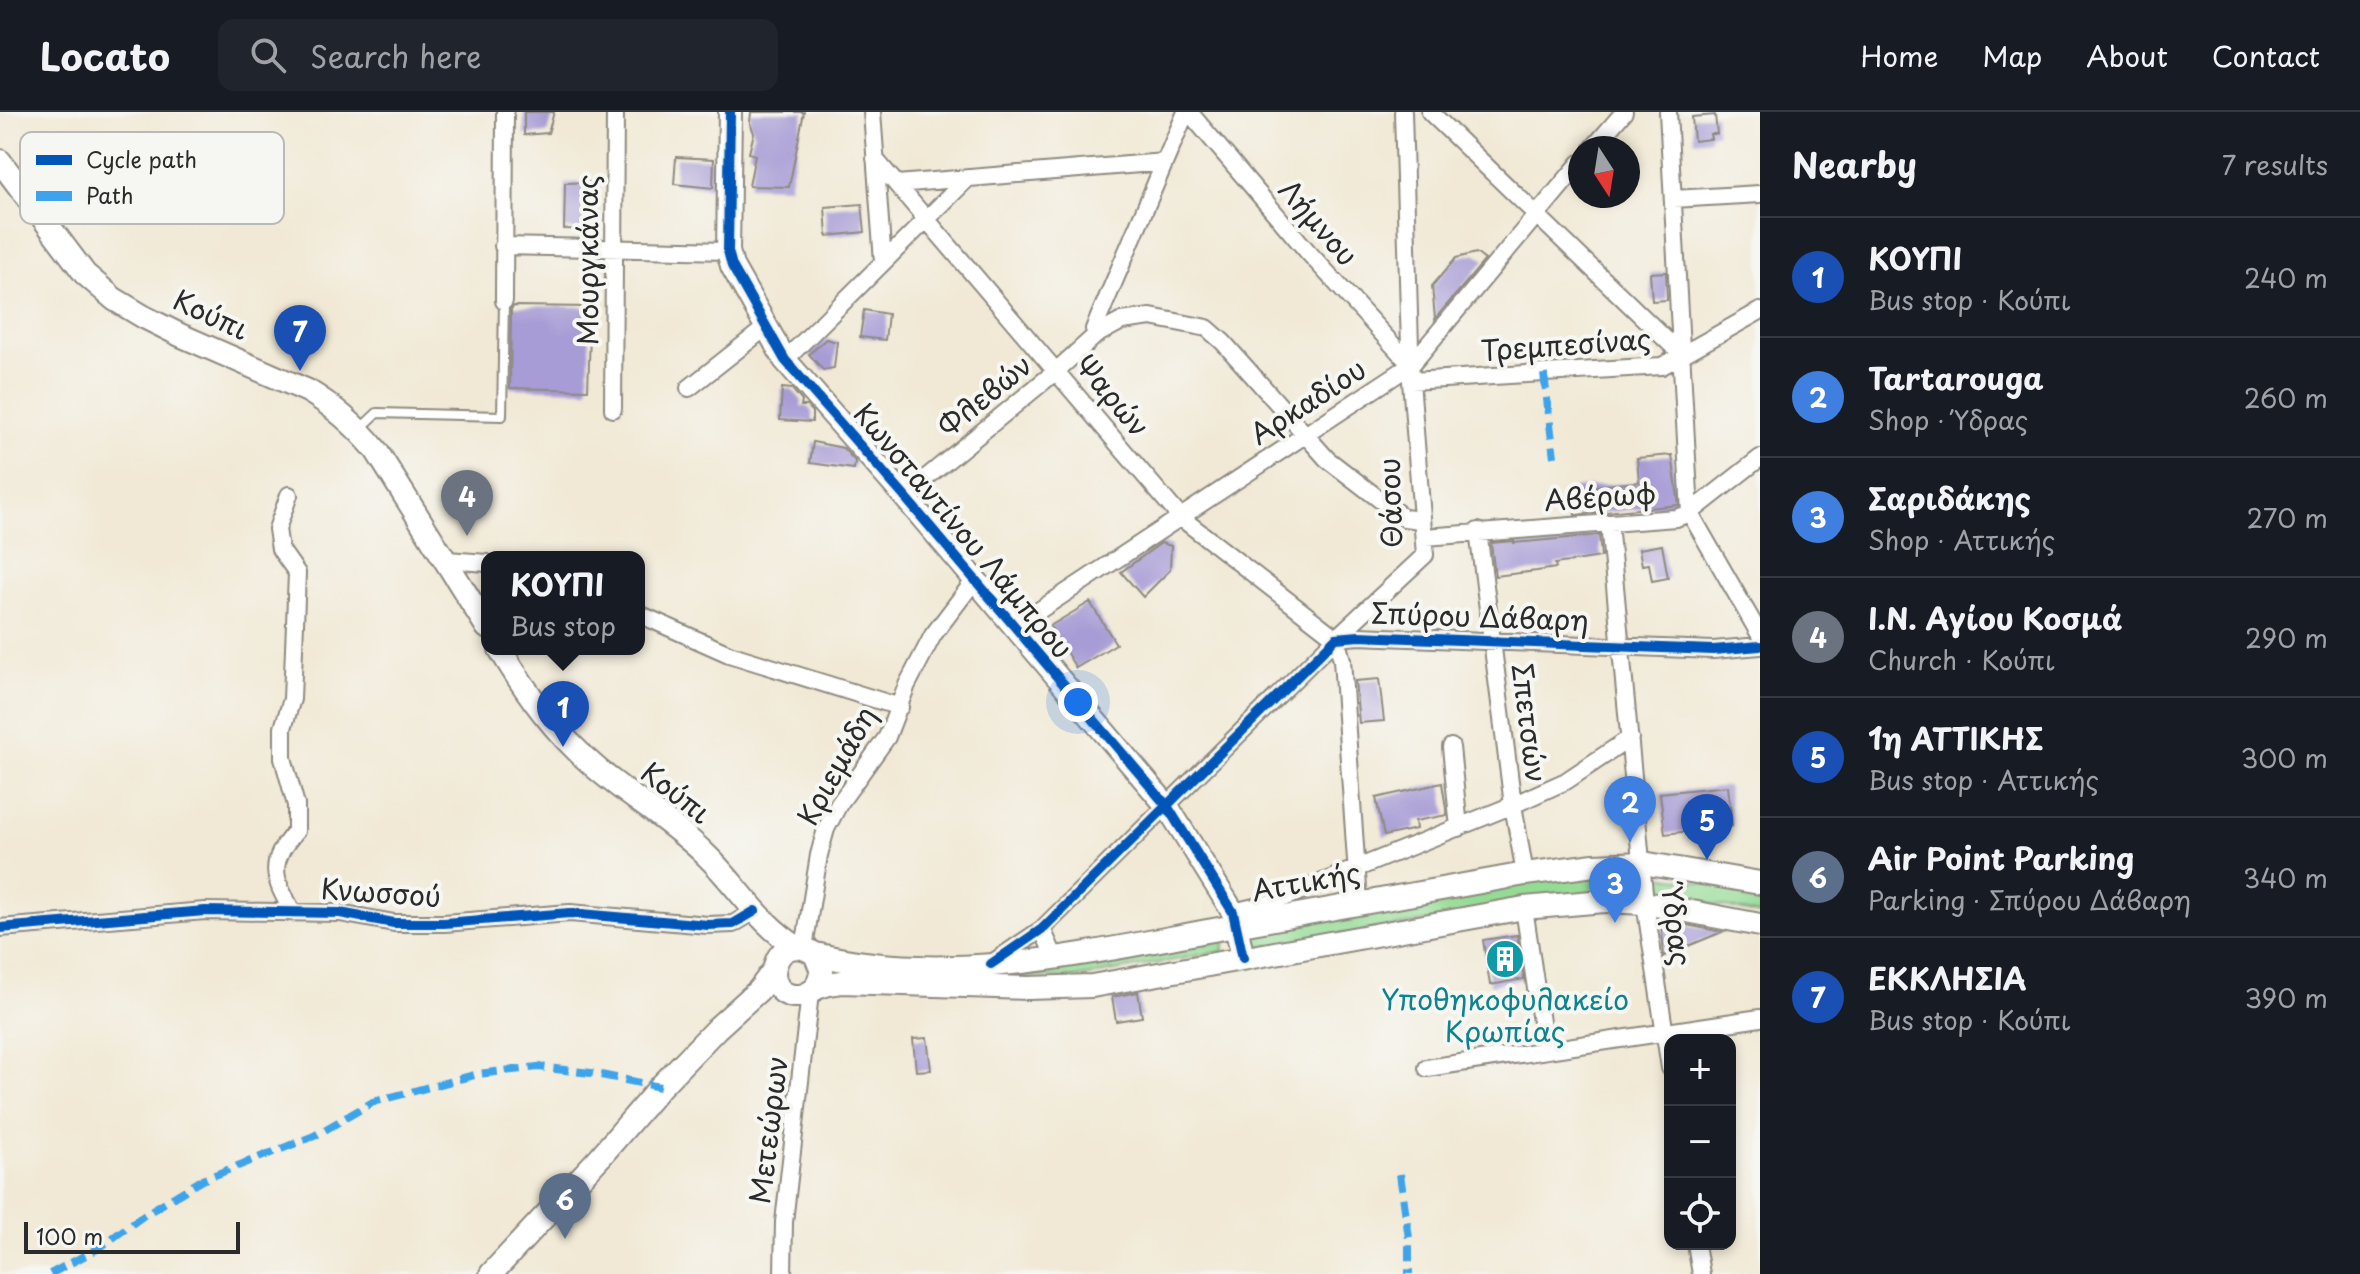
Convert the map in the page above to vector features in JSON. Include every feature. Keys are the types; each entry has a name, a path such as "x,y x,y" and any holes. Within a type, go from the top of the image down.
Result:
{"main road":[{"path":"728,251 730,112"},
{"name":"Κούπι","path":"0,161 20,188"},
{"name":"Κούπι","path":"47,224 85,274 114,299 168,329 308,391 359,430 376,450 481,617"},
{"name":"Κωνσταντίνου Λάμπρου","path":"728,251 732,266 785,360 1167,806 1235,919 1243,958"},
{"name":"Κούπι","path":"504,655 523,687 558,732 595,767 706,855 755,911"},
{"name":"Αττικής","path":"805,950 871,966 913,968 1055,958 1235,919 1359,903 1594,865 1643,863 1760,883"},
{"path":"717,1028 737,1015 842,982 1028,988 1092,986 1524,908 1604,901 1645,903 1760,925"},
{"path":"755,911 778,935 805,950 822,971 806,992"},
{"path":"755,911 770,940 778,986 806,992"},
{"path":"491,1274 717,1028 759,990 783,952 805,950"}],"street":[{"path":"504,301 505,112"},
{"name":"Μουργκάνας","path":"613,409 615,112"},
{"path":"872,112 883,262"},
{"name":"Λήμνου","path":"1096,335 1094,329 1188,112 1411,373"},
{"name":"Θάσου","path":"1336,638 1425,555 1411,373 1403,112"},
{"path":"1430,112 1683,356"},
{"path":"1603,136 1624,112"},
{"path":"1668,112 1690,513 1760,635"},
{"name":"Ψαρών","path":"875,159 1180,517 1336,638"},
{"path":"897,184 1164,162"},
{"name":"Αρκαδίου","path":"1014,627 1305,434 1411,373 1568,177"},
{"path":"785,360 968,178"},
{"path":"1673,199 1760,194"},
{"path":"503,246 728,251"},
{"path":"1096,335 1122,321 1151,317 1207,328 1327,459 1404,518 1423,528"},
{"name":"Τρεμπεσίνας","path":"1411,373 1662,366 1756,320"},
{"path":"689,388 765,328"},
{"name":"Φλεβών","path":"904,496 1096,335"},
{"name":"Αβέρωφ","path":"1423,528 1478,531 1676,518 1690,513 1760,458"},
{"path":"289,495 277,529 280,549 297,573 292,699 283,728 283,758 296,805 296,831 282,846 274,872 293,912"},
{"name":"Ύδρας","path":"1609,523 1645,903 1665,1032"},
{"name":"Σπετσών","path":"1478,531 1513,805 1525,874"},
{"path":"447,560 481,563"},
{"name":"Κριεμάδη","path":"805,950 819,855 826,829 839,804 887,737 907,685 933,635 974,581"},
{"path":"645,617 729,654 900,707"},
{"name":"Σπύρου Δάβαρη","path":"991,964 1042,929 1336,638 1359,636 1713,650 1760,646"},
{"path":"1336,638 1342,660 1359,903"},
{"path":"1235,919 1566,781 1630,738"},
{"path":"1451,747 1459,828"},
{"path":"1524,908 1545,1049"},
{"name":"Κνωσσού","path":"0,928 205,911 340,913 394,923 444,923 570,913 708,925 733,924 755,911"},
{"path":"1042,929 1055,958"},
{"name":"Μετεώρων","path":"783,1274 784,1222 806,992"},
{"path":"1427,1068 1760,1018"},
{"path":"1697,1250 1701,1274"}],"lane":[{"path":"359,430 377,413 502,416 504,301"}],"green space":[{"path":"1633,869 1635,886 1629,891 1254,948 1249,934 1525,878"},
{"path":"1660,876 1760,891 1760,915 1664,893 1658,888"},
{"path":"1224,937 1224,951 1077,978 835,973 833,965 868,973"}],"building":[{"path":"524,112 554,112 548,133 524,135"},
{"path":"751,112 804,112 789,187 749,186 755,155 749,153 754,133 750,123"},
{"path":"1715,115 1717,134 1710,134 1711,139 1694,141 1692,117"},
{"path":"676,157 714,159 713,188 674,184"},
{"path":"596,182 598,230 564,229 565,183"},
{"path":"862,204 865,232 827,236 825,207"},
{"path":"1476,253 1485,260 1435,319 1432,286 1456,258"},
{"path":"1666,272 1667,300 1652,301 1650,273"},
{"path":"514,306 591,307 588,390 510,388 511,309"},
{"path":"864,310 888,314 885,340 860,337"},
{"path":"826,339 837,342 834,368 823,370 809,354"},
{"path":"782,388 792,389 802,401 801,406 807,406 812,412 812,422 780,420"},
{"path":"813,442 843,448 855,461 854,469 810,463"},
{"path":"1672,455 1679,505 1575,515 1573,488 1639,482 1637,458"},
{"path":"1599,535 1601,557 1555,564 1556,568 1495,576 1491,543"},
{"path":"1161,543 1171,546 1170,570 1143,597 1121,572"},
{"path":"1662,545 1668,578 1652,581 1649,564 1642,565 1639,549"},
{"path":"1090,602 1116,644 1076,668 1050,626"},
{"path":"1379,679 1384,721 1359,723 1355,681"},
{"path":"1442,783 1447,815 1415,821 1416,829 1384,836 1376,798"},
{"path":"1728,786 1732,826 1665,834 1660,793"},
{"path":"1661,920 1722,932 1664,956"},
{"name":"Υποθηκοφυλακείο Κρωπίας","path":"1517,935 1524,979 1490,985 1483,940"},
{"path":"1138,992 1142,1017 1116,1021 1112,997"},
{"path":"927,1038 931,1070 916,1071 913,1039"}],"marked path":[{"path":"1544,374 1554,457"},
{"path":"50,1274 99,1248 144,1215 202,1180 314,1136 373,1102 478,1074 538,1067 591,1073 660,1087"},
{"path":"1400,1174 1409,1238 1409,1274"}],"cycle path":[{"path":"730,112 728,251 732,266 785,360 1167,806 1233,912 1243,958"},
{"path":"991,964 1042,929 1336,638 1359,636 1713,650 1760,646"},
{"path":"0,928 205,911 340,913 394,923 444,923 570,913 708,925 733,924 755,911"}],"place":[{"name":"ΕΚΚΛΗΣΙΑ","path":"300,371"},
{"name":"Ι.Ν. Αγίου Κοσμά","path":"467,536"},
{"name":"ΚΟΥΠΙ","path":"563,747"},
{"name":"Tartarouga","path":"1630,842"},
{"name":"1η ΑΤΤΙΚΗΣ","path":"1707,860"},
{"name":"Σαριδάκης","path":"1615,923"},
{"name":"Υποθηκοφυλακείο Κρωπίας","path":"1505,959"},
{"name":"Air Point Parking","path":"565,1239"}]}
